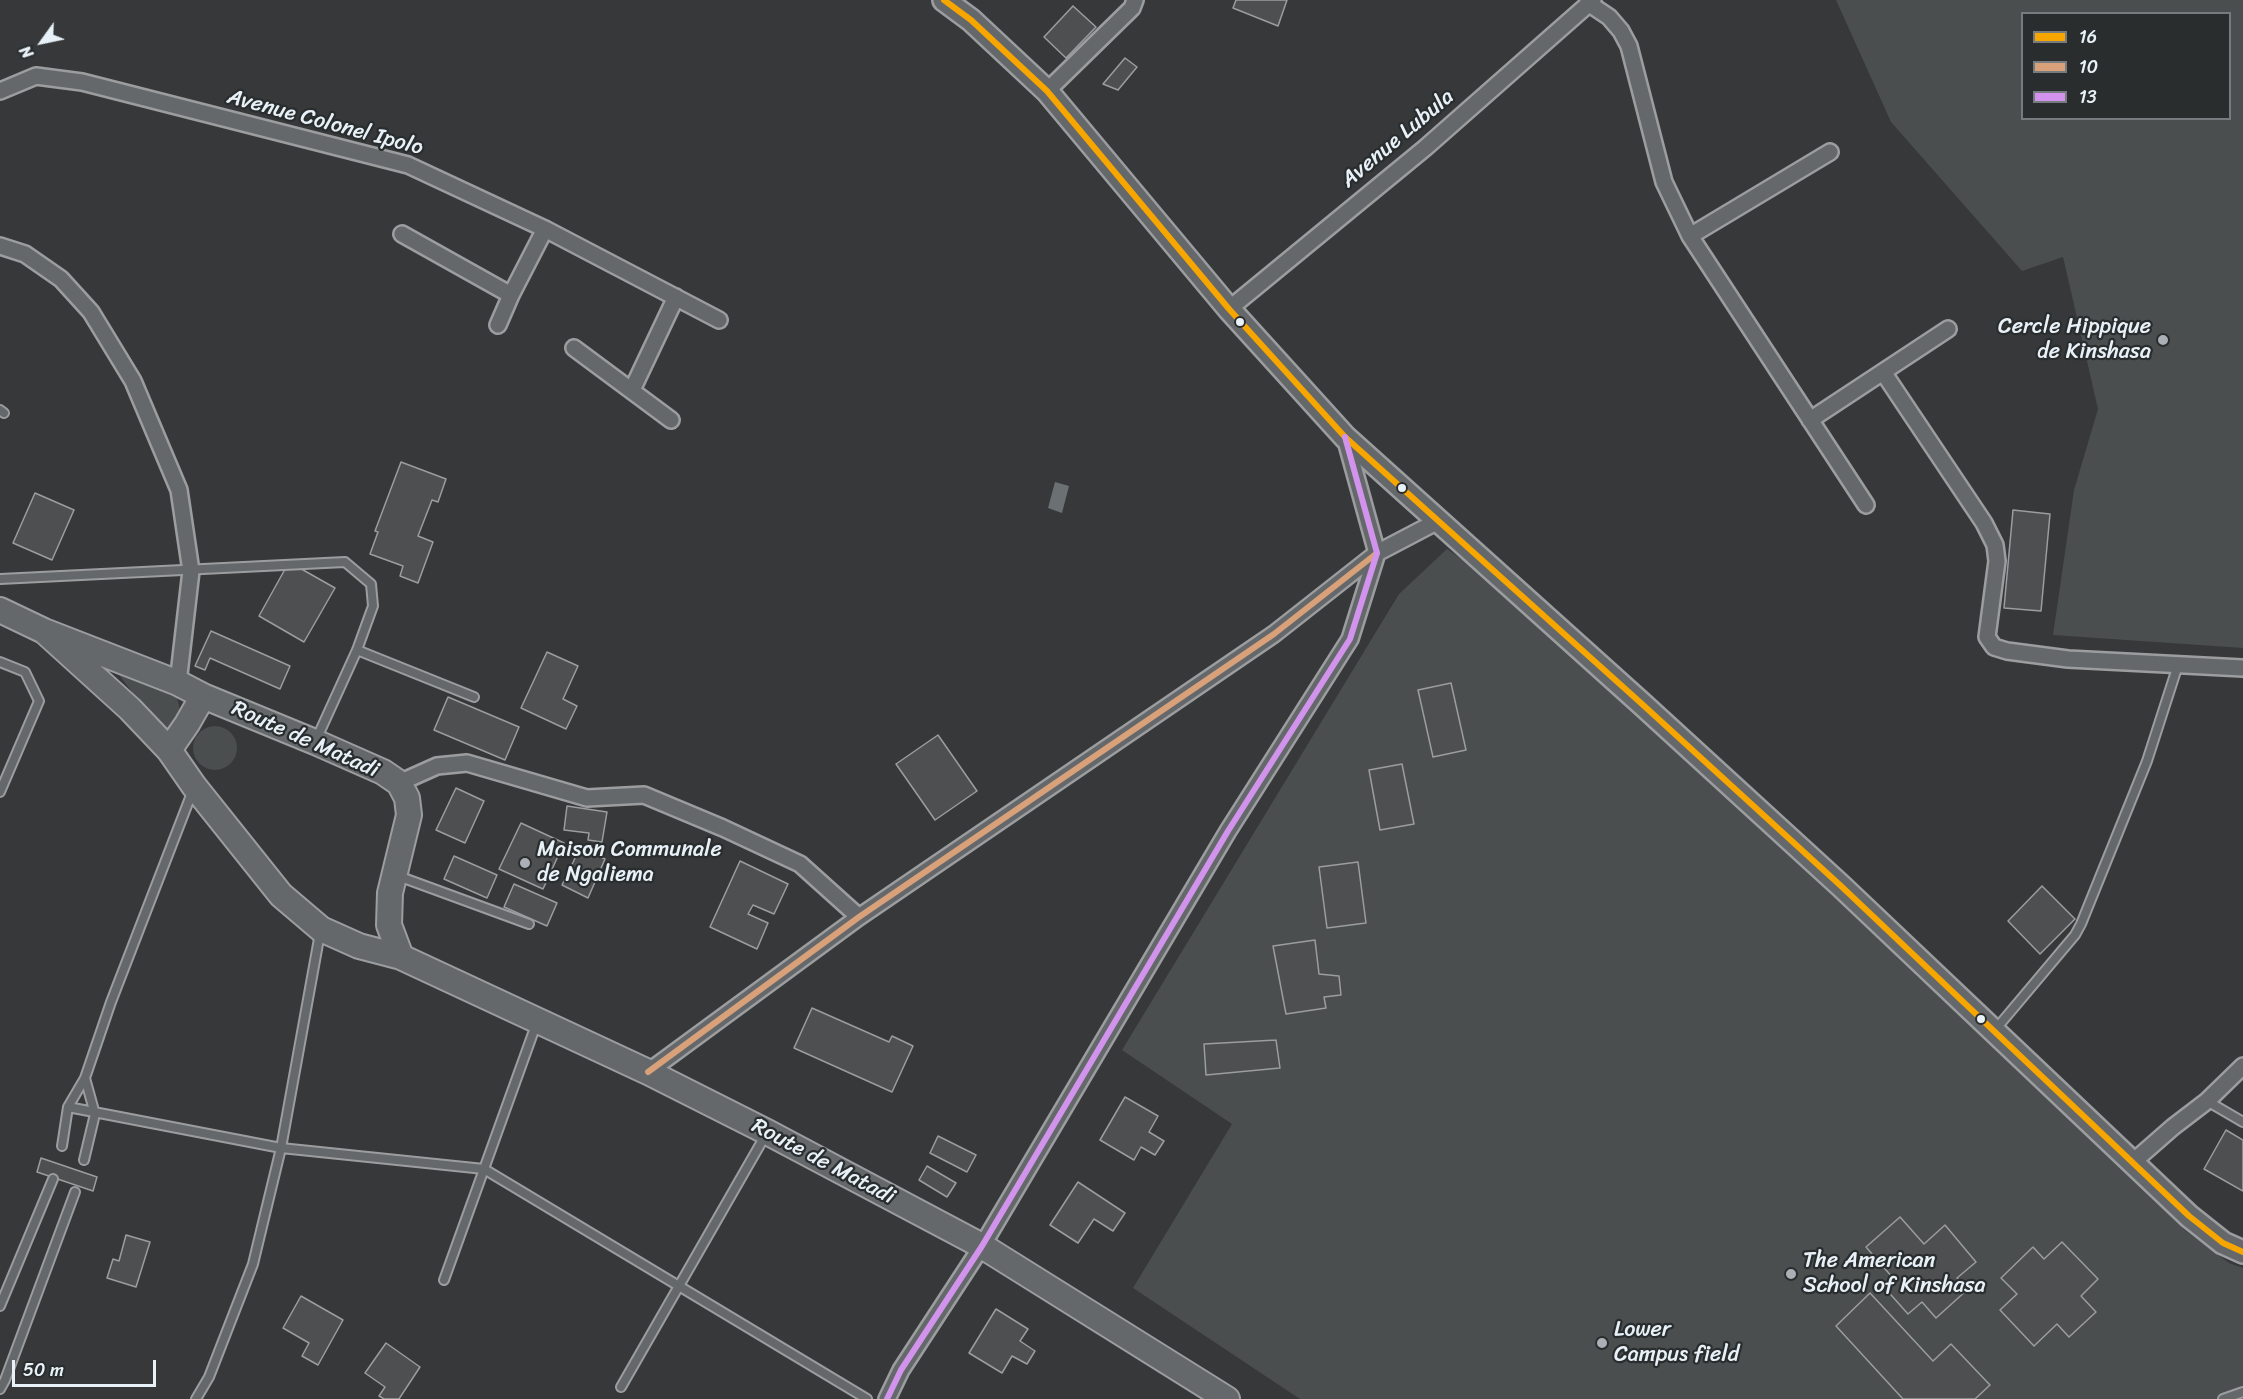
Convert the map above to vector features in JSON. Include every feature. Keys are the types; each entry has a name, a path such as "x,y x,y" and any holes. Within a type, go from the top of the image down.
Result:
{"main road":[{"name":"Route de Matadi","path":"0,610 44,631 178,683 203,696 315,742 382,772 399,783 407,798 409,815 390,893 389,925 401,957"},
{"name":"Route de Matadi","path":"44,631 130,709 169,750 194,786 281,895 321,929 359,946 401,957 648,1072 767,1132 982,1246 1227,1399"},
{"path":"169,750 203,696"}],"street":[{"path":"944,0 971,20 1047,91 1229,309 1345,437 1677,735 2206,1230 2223,1243 2243,1252"},
{"path":"1047,91 1132,8 1135,0"},
{"path":"1590,1 1609,17 1621,31 1629,46 1664,182 1690,237 1866,505"},
{"name":"Avenue Lubula","path":"1229,309 1425,148 1590,1"},
{"name":"Avenue Colonel Ipolo","path":"0,91 36,76 82,82 408,165 545,229 719,320"},
{"path":"1690,237 1830,152"},
{"path":"498,325 545,229"},
{"path":"402,234 511,295"},
{"path":"0,246 25,254 61,279 91,312 133,381 179,490 191,571 178,683"},
{"path":"632,390 676,297"},
{"path":"1810,420 1948,329"},
{"path":"574,348 671,420"},
{"path":"1883,372 1984,523 1995,544 1997,561 1987,637 1994,647 2007,651 2068,659 2243,668"},
{"path":"887,1399 901,1370 982,1246 1228,831 1350,639 1377,553 1345,437"},
{"path":"648,1072 859,917 1274,634 1377,553 1438,521"},
{"path":"399,783 436,766 467,764 587,798 644,795 800,864 859,917"},
{"path":"2133,1162 2207,1101 2243,1066"}],"lane":[{"path":"0,579 345,562 371,584 373,606 357,650 315,742"},
{"path":"357,650 474,696"},
{"path":"0,662 25,672 39,700 0,792"},
{"path":"1994,1031 2075,935 2081,924 2147,761 2178,664"},
{"path":"62,1146 68,1107 85,1078 111,1002 194,786"},
{"path":"395,875 529,924"},
{"path":"196,1399 209,1377 253,1264 281,1148 321,929"},
{"path":"444,1280 537,1021"},
{"path":"84,1160 94,1114 85,1078"},
{"path":"2207,1101 2243,1122"},
{"path":"68,1107 94,1114 281,1148 484,1169 867,1399"},
{"path":"621,1387 767,1132"},
{"path":"0,1306 53,1179"},
{"path":"0,1389 75,1192"},
{"path":"2223,1399 2243,1392"}],"shaded area":[{"name":"Cercle Hippique de Kinshasa","path":"1836,0 2243,0 2243,648 2053,635 2074,490 2098,409 2063,257 2022,271 1891,122"},
{"path":"1055,482 1069,486 1062,513 1048,508"},
{"path":"1447,549 1500,586 1715,784 2186,1231 2229,1263 2243,1268 2243,1399 1300,1399 1133,1288 1232,1124 1122,1050 1399,594"},
{"path":"110,663 176,693 180,710 173,727 166,733 161,730"},
{"path":"215,726 230,733 237,748 230,763 215,770 200,763 193,748 200,733"}],"building":[{"path":"1236,0 1287,0 1278,26 1233,8"},
{"path":"1073,6 1096,27 1066,58 1044,37"},
{"path":"1125,58 1137,67 1118,90 1103,84"},
{"path":"401,462 446,479 438,502 432,500 418,536 433,542 418,583 400,576 403,566 370,554 378,532 375,531"},
{"path":"35,493 74,510 52,560 13,543"},
{"path":"2013,510 2050,514 2041,611 2004,608"},
{"path":"289,562 335,588 304,642 259,616"},
{"path":"211,631 290,666 280,689 210,658 205,670 195,666"},
{"path":"547,652 578,666 563,699 577,706 566,729 521,708"},
{"path":"1451,683 1466,750 1433,757 1418,690"},
{"path":"448,697 519,727 505,760 434,730"},
{"path":"938,735 977,791 935,820 896,764"},
{"path":"1402,764 1414,824 1380,830 1369,770"},
{"path":"456,788 484,801 465,843 436,830"},
{"path":"567,806 607,812 602,842 588,840 589,833 564,830"},
{"path":"521,823 564,843 543,889 499,869"},
{"path":"580,848 605,859 588,898 562,885"},
{"path":"454,856 497,875 487,898 444,879"},
{"path":"740,861 788,884 774,914 753,905 748,914 768,923 757,949 710,927"},
{"path":"1358,862 1366,923 1327,928 1319,867"},
{"path":"514,884 557,903 547,926 504,907"},
{"path":"2042,886 2075,919 2040,954 2008,921"},
{"path":"1315,940 1319,974 1339,976 1341,995 1324,997 1326,1008 1286,1014 1273,946"},
{"path":"812,1008 889,1042 892,1036 913,1046 892,1092 794,1048"},
{"path":"1276,1040 1280,1068 1206,1075 1204,1044"},
{"path":"1125,1097 1158,1116 1149,1132 1164,1141 1155,1155 1141,1147 1134,1160 1100,1140"},
{"path":"2226,1130 2243,1140 2243,1191 2204,1169"},
{"path":"938,1136 976,1155 967,1172 930,1153"},
{"path":"41,1158 97,1177 93,1191 37,1172"},
{"path":"927,1166 956,1183 947,1197 919,1180"},
{"path":"1078,1182 1125,1213 1113,1231 1094,1219 1078,1243 1050,1225"},
{"path":"1900,1217 1924,1244 1945,1225 1976,1262 1957,1278 1967,1290 1936,1318 1922,1302 1908,1314 1883,1286 1893,1278 1866,1247"},
{"path":"126,1235 150,1242 136,1287 107,1278 113,1259 119,1261"},
{"path":"2062,1242 2098,1279 2081,1296 2096,1312 2069,1337 2057,1324 2034,1346 2000,1310 2017,1294 2001,1278 2033,1247 2044,1259"},
{"path":"1870,1293 1933,1361 1951,1344 1990,1385 1975,1399 1903,1399 1836,1326"},
{"path":"301,1296 343,1320 318,1365 302,1356 309,1343 283,1328"},
{"path":"996,1309 1028,1329 1020,1341 1035,1351 1027,1364 1012,1356 1002,1373 969,1353"},
{"path":"386,1343 420,1367 399,1399 384,1399 379,1396 385,1387 365,1373"}],"transit line":[{"name":"16","path":"944,0 971,20 1047,91 1229,309 1345,437 1841,886 2189,1216 2223,1243 2243,1252"},
{"name":"13","path":"887,1399 901,1370 982,1246 1228,831 1350,639 1377,553 1345,437"},
{"name":"10","path":"648,1072 859,917 1274,634 1377,553"}],"place":[{"name":"Cercle Hippique de Kinshasa","path":"2163,340"},
{"name":"Maison Communale de Ngaliema","path":"525,863"},
{"name":"The American School of Kinshasa","path":"1791,1274"},
{"name":"Lower Campus field","path":"1602,1343"}]}
